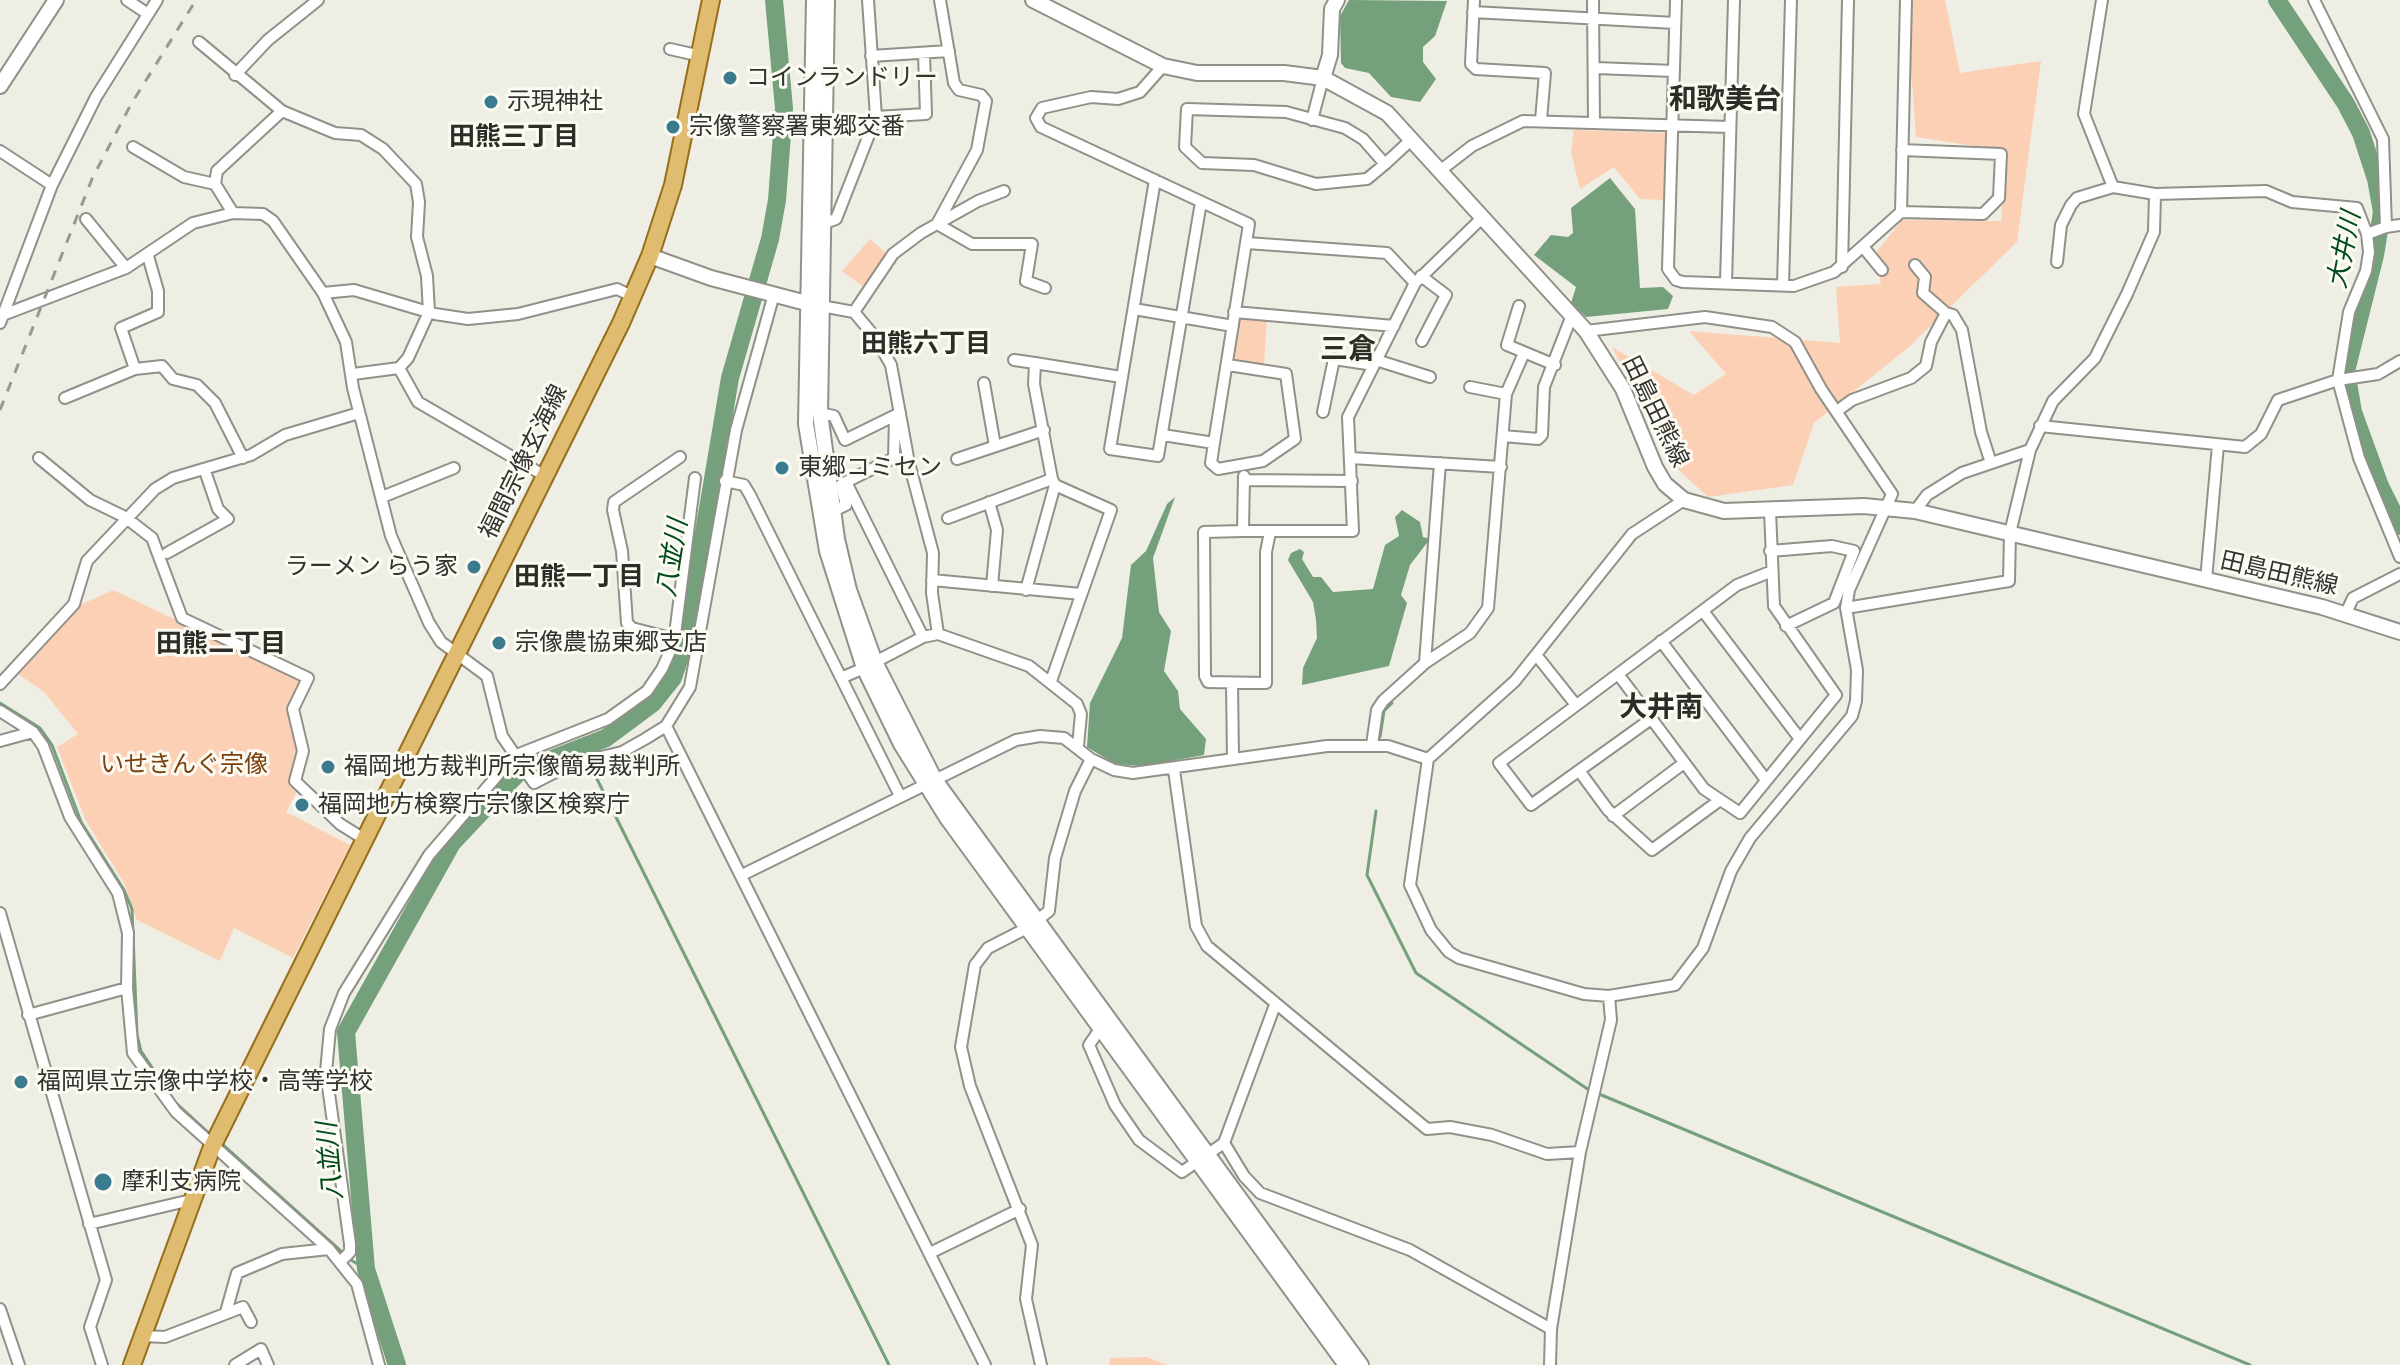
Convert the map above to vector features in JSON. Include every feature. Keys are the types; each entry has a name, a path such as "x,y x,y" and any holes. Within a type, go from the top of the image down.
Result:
{"main road":[{"name":"福間宗像玄海線","path":"132,1365 212,1147 545,476 650,256 673,185 711,0"}],"street":[{"path":"0,86 56,0"},
{"path":"127,0 148,14"},
{"path":"1,318 52,185 96,97 157,0"},
{"path":"235,75 268,40 318,0"},
{"path":"814,0 814,305 820,413 831,512 870,665"},
{"path":"827,0 822,224 806,424 820,520 848,624 930,782 1202,1158 1346,1365"},
{"path":"822,224 836,219 876,117 868,0"},
{"path":"937,224 966,175 986,112 986,101 981,95 964,93 954,83 940,0"},
{"name":"田島田熊線","path":"1033,0 1163,66 1197,73 1284,73 1323,78 1373,102 1441,170 1586,331 1623,389 1655,467 1665,484 1684,500 1724,511 1770,511 1818,506 1915,511 2346,613 2400,632"},
{"path":"1312,120 1330,55 1332,9 1337,0"},
{"path":"1474,0 1471,64 1476,69 1545,73 1541,120"},
{"path":"1593,0 1596,68 1594,123"},
{"path":"1676,0 1668,269 1676,280 1794,286 1842,267 1901,212 1906,0"},
{"path":"1726,283 1734,0"},
{"path":"1783,285 1791,0"},
{"path":"1842,267 1848,0"},
{"path":"2102,0 2084,114 2113,187"},
{"path":"2314,0 2383,139 2386,227"},
{"path":"1473,12 1675,23"},
{"path":"199,42 282,111 335,133 361,135 383,149 416,184 419,202 417,237 427,276 429,312 408,358 399,368 353,374"},
{"path":"670,49 701,56"},
{"path":"871,56 949,51"},
{"path":"876,117 926,114 924,53"},
{"path":"1163,66 1140,92 1118,99 1091,97 1042,108 1036,118 1041,127 1249,224 1211,463 1218,469 1263,461 1295,439 1286,374 1228,365"},
{"path":"1596,68 1674,71"},
{"path":"1385,164 1363,139 1345,128 1286,112 1187,109 1185,147 1202,163 1254,165 1316,184 1367,179 1385,164 1412,139"},
{"path":"233,213 215,184 217,171 282,111"},
{"path":"1441,170 1472,146 1523,121 1730,127"},
{"path":"133,147 184,177 215,184"},
{"path":"1901,212 1983,214 1999,198 2001,154 1902,150"},
{"path":"0,151 52,185"},
{"path":"1155,180 1110,449 1158,456 1201,202"},
{"path":"2057,262 2061,225 2071,205 2077,198 2113,187 2155,194 2266,191 2292,202 2357,208 2367,234 2366,271 2349,312 2338,380 2359,458 2400,557"},
{"path":"854,312 893,254 937,224 978,201 1004,191"},
{"path":"1846,608 2009,581 2010,533 2030,450 2053,401 2095,358 2154,232 2155,194"},
{"path":"1,318 126,268 193,223 233,213 263,214 273,221 323,293 346,342 359,413 391,536 429,623 441,642 487,676 502,736 534,783 571,764 622,752 666,726 690,687 699,655 725,481 772,294"},
{"path":"1270,532 1266,552 1266,683 1208,682 1205,676 1204,532 1353,531 1348,417 1418,280 1483,217"},
{"path":"86,219 126,268"},
{"path":"937,224 972,244 1032,244 1026,281 1045,288"},
{"path":"2367,234 2400,225"},
{"path":"1247,243 1387,253 1418,280 1446,295 1422,341"},
{"path":"1864,248 1882,270"},
{"path":"135,369 121,328 158,312 158,291 148,256"},
{"path":"650,256 750,288 854,312 875,337 891,365 898,414 933,553 932,580 938,634"},
{"path":"1915,265 1925,277 1923,293 1946,313 1953,315 1962,330 1981,432 1991,463"},
{"path":"323,293 354,290 429,312 493,319 606,290 617,289 632,296"},
{"path":"1519,306 1506,338 1510,348 1555,365"},
{"path":"1134,309 1233,326"},
{"path":"1234,312 1394,326"},
{"path":"1837,411 1852,400 1911,378 1926,366 1931,342 1946,313"},
{"path":"1503,436 1538,439 1542,435 1544,387 1572,315"},
{"path":"1586,331 1705,317 1772,327 1795,342 1892,494 1849,590 1846,608 1858,686 1852,716 1750,838 1731,871 1703,948 1675,985 1609,996 1584,994 1459,958 1449,952 1431,930 1415,902 1410,885 1428,759 1515,681 1632,534 1684,500"},
{"path":"1372,745 1377,710 1425,663 1470,633 1488,608 1506,394 1524,353"},
{"path":"1323,412 1334,359 1375,363 1430,377"},
{"path":"1014,360 1121,377"},
{"path":"2040,426 2245,447 2261,434 2278,400 2338,380 2378,374 2400,361"},
{"path":"1026,590 1054,482 1034,384 1035,363"},
{"path":"65,398 135,369 162,366 173,379 197,385 225,418 243,458"},
{"path":"399,368 418,402 545,476"},
{"path":"984,383 995,446"},
{"path":"1470,387 1506,394"},
{"path":"0,684 74,604 87,561 125,517 155,489 173,478 243,458 285,435 359,413"},
{"path":"820,413 834,416 845,440 898,414"},
{"path":"831,512 846,505 841,485 894,458 898,414"},
{"path":"957,459 1044,430"},
{"path":"1163,435 1214,443"},
{"path":"2206,580 2218,445"},
{"path":"1915,511 1927,495 1962,473 2030,450"},
{"path":"674,639 632,628 627,623 622,551 613,510 614,502 680,457"},
{"path":"39,458 90,500 125,517 152,538 182,618 308,678 293,709 303,751 295,781 340,824 364,839"},
{"path":"1351,458 1501,467"},
{"path":"1425,663 1440,463"},
{"path":"1243,531 1244,466"},
{"path":"382,497 454,468"},
{"path":"167,553 228,519 218,509 205,471"},
{"path":"340,1262 350,1252 350,1244 326,1084 327,1046 334,1015 344,993 429,855 516,758 608,719 647,691 662,669 674,639 695,478"},
{"path":"1244,480 1352,481"},
{"path":"725,481 744,485 750,495 900,796"},
{"path":"846,482 923,637"},
{"path":"948,518 1054,482 1111,510 1051,681"},
{"path":"989,502 997,530 992,586"},
{"path":"1618,674 1704,789 1740,813 1836,695 1774,606 1770,572 1770,511"},
{"path":"1770,551 1832,546 1854,551 1834,603 1786,626"},
{"path":"1651,719 1531,805 1499,763 1737,585 1770,572"},
{"path":"2346,613 2353,598 2400,574"},
{"path":"932,580 1081,594"},
{"path":"1703,611 1800,739"},
{"path":"841,678 923,637 938,634 1029,666 1051,681 1077,704 1081,714 1078,746"},
{"path":"1661,641 1766,780"},
{"path":"1537,656 1576,705"},
{"path":"1232,683 1233,758"},
{"path":"0,711 33,732 43,746 70,817 118,893 126,912 127,988 133,1053 176,1112 340,1262 357,1284 379,1365"},
{"path":"666,726 985,1365"},
{"path":"0,741 33,732"},
{"path":"742,875 1016,740 1040,736 1064,738 1091,759 1114,770 1133,773 1174,770 1233,758 1327,746 1388,746 1428,759"},
{"path":"1041,1365 1026,1299 1032,1245 970,1086 961,1038 975,965 981,956 1031,924 1051,907 1055,858 1075,791 1091,759"},
{"path":"1613,816 1684,763"},
{"path":"1174,770 1196,926 1207,946 1427,1129 1450,1127 1492,1135 1547,1154 1580,1152"},
{"path":"1580,772 1613,816 1652,850 1720,800"},
{"path":"0,913 106,1280 89,1334 102,1365 115,1365"},
{"path":"1031,924 1100,1029 1361,1365"},
{"path":"28,1015 127,988"},
{"path":"1550,1365 1551,1329 1580,1152 1611,1020 1609,996"},
{"path":"1100,1029 1089,1045 1115,1105 1130,1129 1182,1172 1224,1143 1275,1005"},
{"path":"1224,1143 1244,1176 1260,1193 1410,1250 1551,1329"},
{"path":"89,1224 191,1200"},
{"path":"930,1253 1020,1209"},
{"path":"226,1312 237,1273 282,1254 329,1249"},
{"path":"143,1336 165,1337 243,1307 251,1322"},
{"path":"0,1309 19,1365"},
{"path":"235,1365 261,1349 268,1365"}],"green space":[{"path":"1912,0 1945,0 1960,73 2041,61 2017,242 1909,347 1814,423 1793,485 1708,497 1670,462 1612,347 1694,395 1726,374 1689,331 1840,343 1836,287 1881,284 1875,254 1902,220 2001,221 2006,151 1916,137 1911,68"},
{"path":"1574,130 1665,133 1665,200 1640,199 1614,167 1580,189 1571,152"},
{"path":"870,239 888,255 865,288 842,271"},
{"path":"1238,318 1267,319 1264,366 1231,358"},
{"name":"いせきんぐ宗像","path":"113,590 303,680 290,707 299,742 292,787 298,790 286,812 350,845 293,958 234,928 220,961 137,920 124,883 86,821 57,747 78,734 44,692 15,672 76,607"},
{"path":"1147,1357 1167,1365 1109,1365 1110,1358"}],"shaded area":[{"path":"1349,0 1447,1 1435,36 1423,47 1423,62 1436,79 1420,102 1391,97 1369,73 1345,68 1341,63 1340,16"},
{"path":"1610,178 1635,209 1640,288 1663,287 1673,296 1668,309 1586,317 1571,303 1576,287 1534,255 1551,235 1568,237 1573,233 1571,208"},
{"path":"1175,497 1153,558 1159,612 1171,631 1164,671 1178,691 1180,709 1206,739 1204,755 1143,766 1115,764 1087,747 1090,703 1122,638 1131,565 1146,551 1167,504"},
{"path":"1402,510 1420,522 1423,537 1430,539 1410,565 1401,595 1407,603 1389,666 1302,685 1303,668 1317,638 1316,620 1313,602 1288,560 1291,553 1300,549 1304,552 1302,559 1313,577 1321,577 1333,592 1373,589 1385,545 1399,536 1395,517"}],"waterway":[{"name":"八並川","path":"397,1365 366,1269 346,1032 452,843 519,772 606,738 653,703 673,678 686,639 730,378 770,239 777,200 784,108 774,0"},
{"name":"大井川","path":"2277,0 2346,104 2361,133 2376,179 2382,212 2375,255 2346,371 2353,412 2380,486 2400,526"},
{"path":"0,703 40,728 52,745 81,822 124,890 132,909 137,1035 141,1051 175,1102 211,1135"},
{"path":"1380,737 1384,711 1392,703"},
{"path":"591,767 889,1365"},
{"path":"1376,811 1367,875 1416,973 1589,1090"},
{"path":"1599,1094 2250,1365"},
{"path":"220,1142 351,1260 366,1269"}],"railway":[{"path":"0,410 92,179 130,106 196,0"}],"place":[{"name":"コインランドリー","path":"730,78"},
{"name":"示現神社","path":"491,102"},
{"name":"宗像警察署東郷交番","path":"673,127"},
{"name":"東郷コミセン","path":"782,468"},
{"name":"ラーメン らう家","path":"474,567"},
{"name":"宗像農協東郷支店","path":"499,643"},
{"name":"福岡地方裁判所宗像簡易裁判所","path":"328,767"},
{"name":"福岡地方検察庁宗像区検察庁","path":"302,805"},
{"name":"福岡県立宗像中学校・高等学校","path":"21,1082"},
{"name":"摩利支病院","path":"103,1182"}],"district":[{"name":"和歌美台","path":"1725,100"},
{"name":"田熊三丁目","path":"514,138"},
{"name":"田熊六丁目","path":"926,345"},
{"name":"三倉","path":"1348,350"},
{"name":"田熊一丁目","path":"579,578"},
{"name":"田熊二丁目","path":"221,645"},
{"name":"大井南","path":"1661,708"}]}
